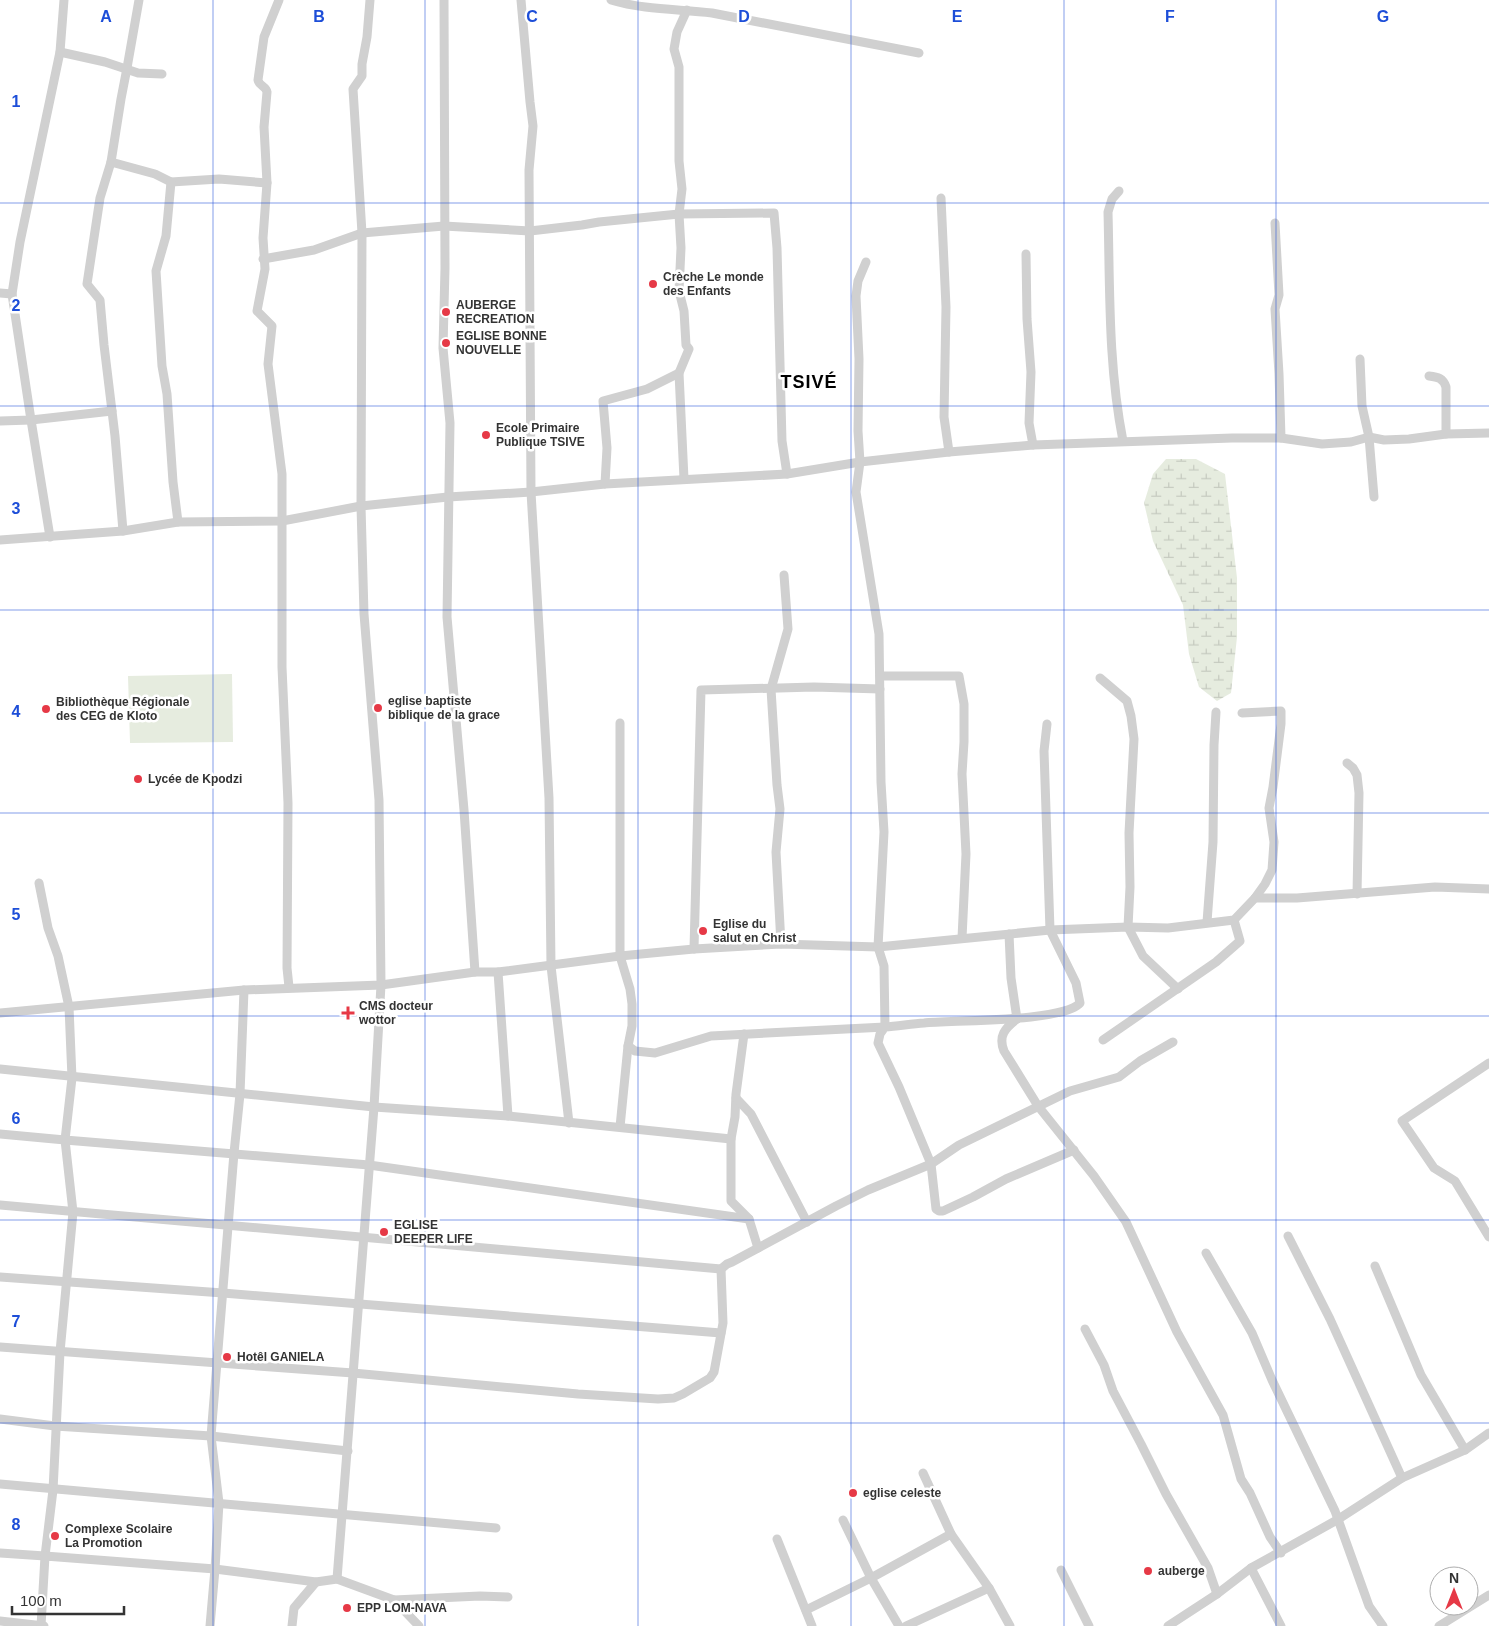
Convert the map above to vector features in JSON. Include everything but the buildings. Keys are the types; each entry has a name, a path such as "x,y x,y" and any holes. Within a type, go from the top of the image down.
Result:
{"street":[{"path":"50,537 30,420 12,294 20,242 60,52 64,0"},
{"path":"123,531 100,300 87,284 100,198 111,162 120,99 139,0"},
{"path":"279,0 264,37 258,80 266,92 264,141 267,183 263,238 265,270 257,310 272,326 268,364 282,474 282,667 288,803 287,968 289,987"},
{"path":"337,1579 374,1107 381,985 379,800 364,614 361,506 362,233 353,89 362,76 362,64 368,38 370,0"},
{"path":"444,0 443,348 450,423 447,617 464,810 475,972"},
{"path":"520,0 533,126 529,170 531,492 549,798 551,966 569,1123"},
{"path":"611,0 645,8 687,10 765,23 918,53"},
{"path":"684,479 679,374 689,349 686,345 684,311 679,291 681,248 679,214 682,188 679,161 679,67 674,49 677,32 687,10"},
{"path":"60,52 127,68 138,73 162,74"},
{"path":"111,162 155,174 171,182 219,178 267,183"},
{"path":"171,182 166,236 156,272 162,366 167,394 173,482 178,522"},
{"path":"1119,190 1112,199 1108,212 1112,371 1123,441"},
{"path":"941,198 946,307 944,417 949,452"},
{"path":"263,259 314,250 362,233 444,226 530,231 679,214 774,213 777,248 782,441 787,474"},
{"path":"1275,223 1279,295 1275,309 1281,438"},
{"path":"1026,254 1027,319 1031,372 1029,423 1034,445"},
{"path":"866,262 858,282 856,296 860,462 856,492 879,634 880,782 884,832 878,946 884,966 885,1027 880,1034 878,1043 899,1087 930,1164 936,1209 939,1211 943,1211 1006,1179 1074,1150"},
{"path":"0,293 12,294"},
{"path":"1360,359 1362,406 1369,437 1374,497"},
{"path":"605,484 607,448 603,401 647,390 679,374"},
{"path":"1429,376 1438,376 1444,381 1446,388 1446,434"},
{"path":"0,420 30,420 112,411"},
{"path":"0,540 123,531 178,522 282,521 361,506 448,497 531,492 605,484 787,474 860,462 1034,445 1281,438 1322,444 1351,442 1369,437 1384,440 1446,434 1489,433"},
{"path":"781,944 776,852 780,809 772,689 788,629 784,575"},
{"path":"880,676 959,676 964,704 962,774 966,854 962,938"},
{"path":"1100,678 1127,701 1134,739 1129,833 1130,887 1128,927 1143,956 1178,990"},
{"path":"694,949 701,690 880,689"},
{"path":"0,1013 244,990 381,985 475,972 498,972 620,956 694,949 781,944 878,946 1050,930 1128,927 1168,928 1234,920 1266,884 1272,870 1274,842 1269,808 1281,724 1281,711 1242,713"},
{"path":"1207,922 1214,842 1216,712"},
{"path":"620,723 620,956 630,989 632,1004 632,1026 628,1046 620,1127"},
{"path":"628,1046 636,1051 655,1053 711,1036 885,1027 924,1022 1017,1019 1060,1012 1077,1007 1080,1003 1076,983 1050,930 1044,751 1047,724"},
{"path":"1347,763 1354,768 1358,775 1357,894"},
{"path":"0,1621 42,1626 45,1556 53,1490 60,1352 73,1212 65,1140 72,1078 69,1007 58,956 48,928 39,883"},
{"path":"1255,898 1297,898 1435,887 1489,889"},
{"path":"1103,1040 1178,990 1216,962 1240,941 1234,920"},
{"path":"1009,934 1011,978 1017,1019"},
{"path":"498,972 508,1116"},
{"path":"210,1626 219,1503 211,1436 240,1094 244,990"},
{"path":"1017,1019 1010,1024 1001,1036 1001,1043 1038,1106 1074,1150 1126,1222 1177,1332 1223,1415 1241,1479 1250,1493 1270,1537 1281,1553"},
{"path":"744,1034 731,1139 731,1201 749,1219 758,1248"},
{"path":"0,1205 721,1269 727,1264 868,1190 930,1164 959,1145 1038,1106 1070,1091 1119,1077 1140,1061 1173,1042"},
{"path":"1489,1063 1402,1121 1434,1168 1455,1181 1489,1237"},
{"path":"0,1069 72,1078 374,1107 508,1116 731,1139"},
{"path":"736,1098 751,1114 807,1222"},
{"path":"0,1134 369,1165 749,1219"},
{"path":"1288,1236 1330,1318 1402,1478"},
{"path":"1206,1253 1252,1334 1315,1473 1335,1512 1369,1606 1383,1626"},
{"path":"1375,1266 1421,1375 1465,1450"},
{"path":"0,1347 353,1373 578,1394 658,1399 674,1398 710,1378 714,1372 722,1334 721,1269"},
{"path":"0,1278 223,1293 722,1334"},
{"path":"1085,1329 1104,1365 1113,1391 1166,1494 1208,1568 1218,1594"},
{"path":"0,1419 55,1426 211,1436 348,1451"},
{"path":"1168,1626 1218,1594 1251,1568 1281,1553 1337,1520 1402,1478 1465,1450 1489,1433"},
{"path":"923,1473 951,1534 989,1588 1010,1626"},
{"path":"0,1484 496,1528"},
{"path":"843,1520 871,1578 899,1626"},
{"path":"806,1610 871,1578 951,1534"},
{"path":"777,1539 812,1626"},
{"path":"0,1553 215,1569 316,1582 337,1579 394,1600 480,1596 508,1597"},
{"path":"1251,1568 1281,1626"},
{"path":"1060,1570 1089,1626"},
{"path":"292,1626 294,1608 316,1582"},
{"path":"906,1626 989,1588"},
{"path":"1439,1626 1489,1595"},
{"path":"394,1600 419,1626"}],"green space":[{"path":"1166,459 1196,459 1225,474 1237,578 1237,637 1231,693 1217,701 1199,687 1189,654 1183,605 1153,541 1144,503 1153,474"},
{"path":"232,674 233,742 130,743 128,676"}],"place":[{"name":"Crèche Le monde des Enfants","path":"653,284"},
{"name":"AUBERGE RECREATION","path":"446,312"},
{"name":"EGLISE BONNE NOUVELLE","path":"446,343"},
{"name":"Ecole Primaire Publique TSIVE","path":"486,435"},
{"name":"eglise baptiste biblique de la grace","path":"378,708"},
{"name":"Bibliothèque Régionale des CEG de Kloto","path":"46,709"},
{"name":"Lycée de Kpodzi","path":"138,779"},
{"name":"Eglise du salut en Christ","path":"703,931"},
{"name":"CMS docteur wottor","path":"348,1013"},
{"name":"EGLISE DEEPER LIFE","path":"384,1232"},
{"name":"Hotêl GANIELA","path":"227,1357"},
{"name":"eglise celeste","path":"853,1493"},
{"name":"Complexe Scolaire La Promotion","path":"55,1536"},
{"name":"auberge","path":"1148,1571"},
{"name":"EPP LOM-NAVA","path":"347,1608"}],"district":[{"name":"TSIVÉ","path":"809,382"}]}
